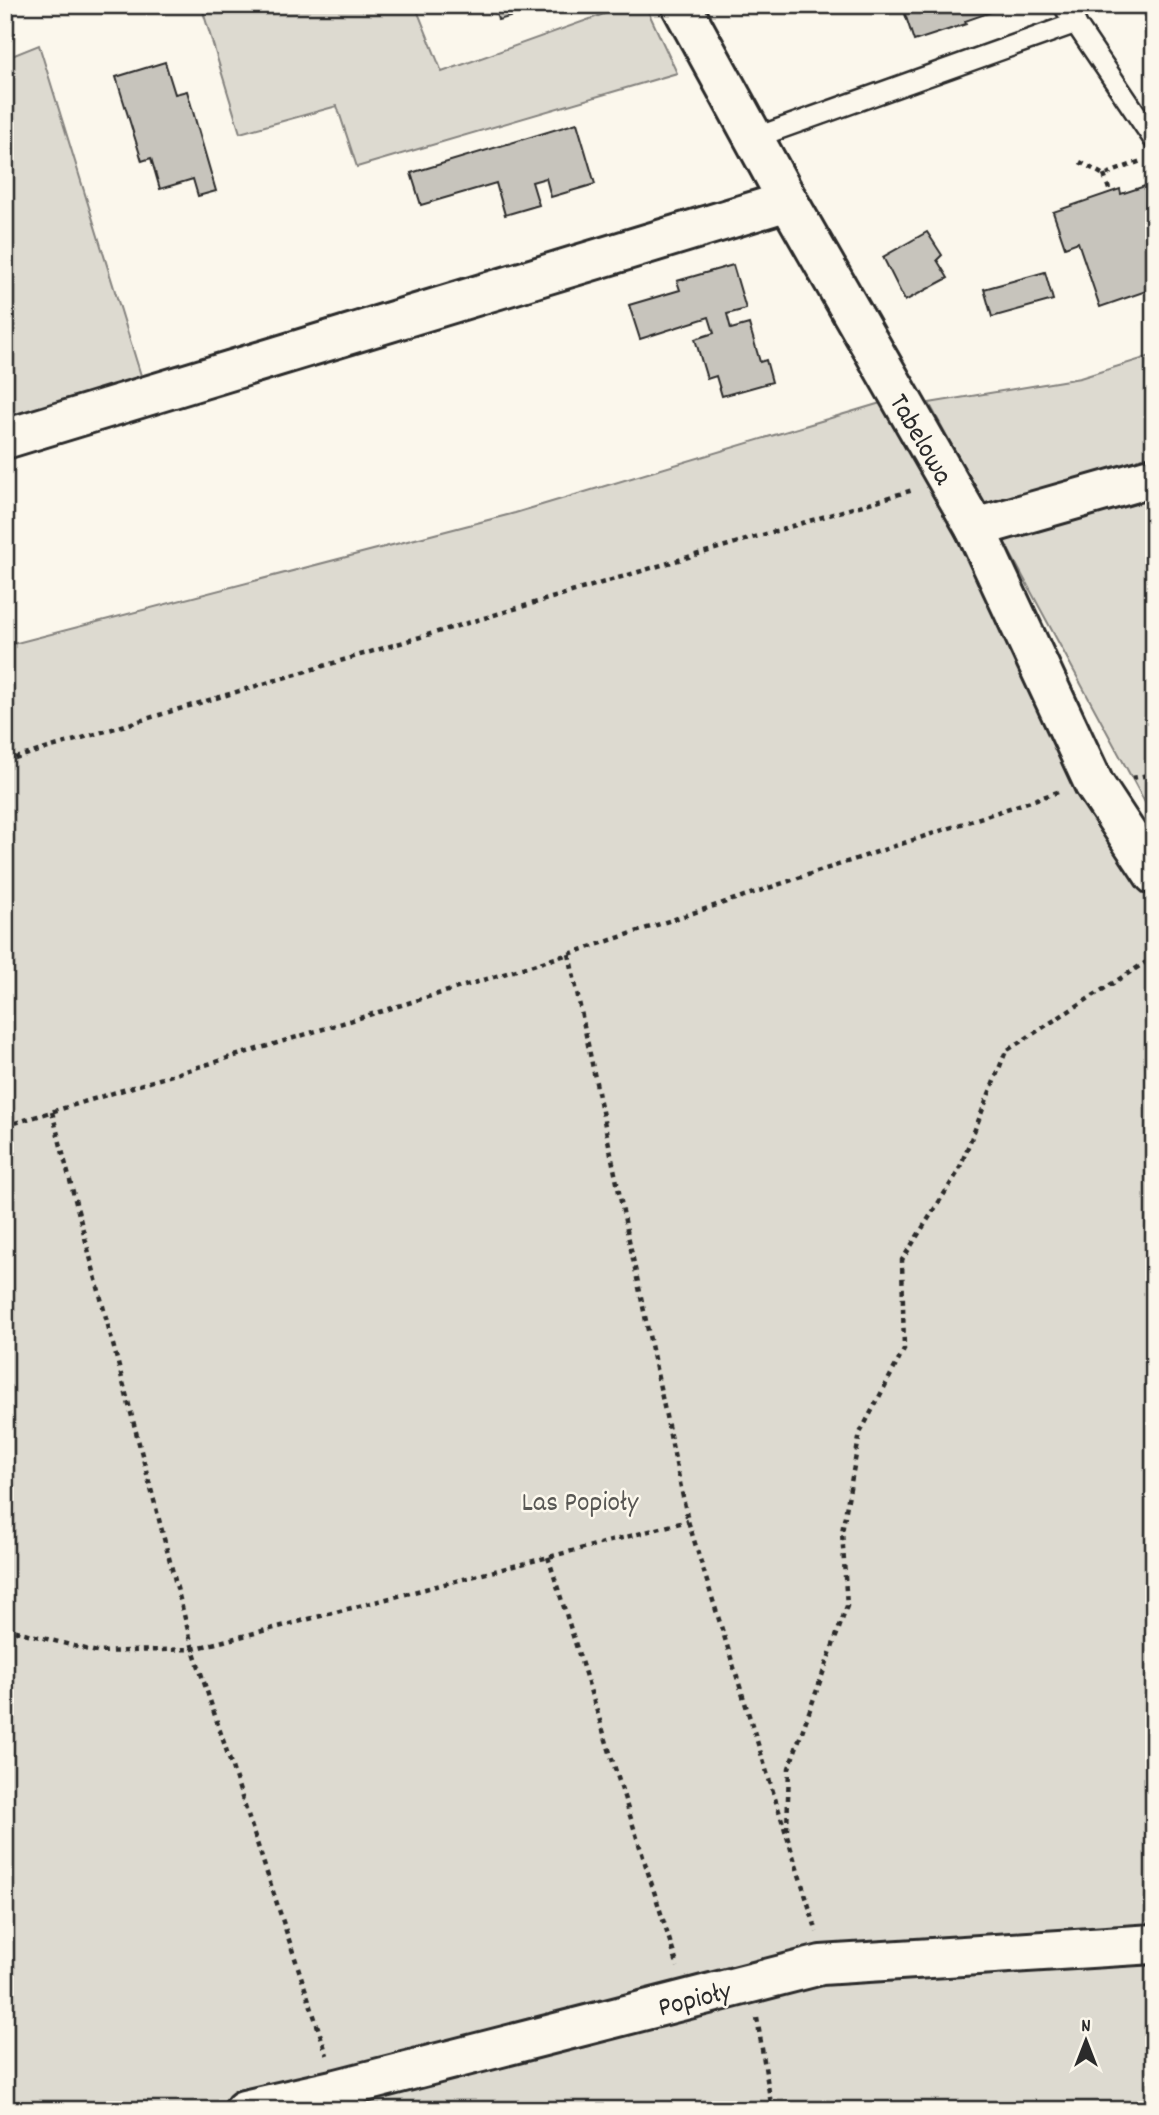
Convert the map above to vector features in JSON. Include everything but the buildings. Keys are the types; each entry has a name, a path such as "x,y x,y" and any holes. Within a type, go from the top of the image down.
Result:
{"street":[{"name":"Tabelowa","path":"681,5 788,201 975,528 1094,784 1154,875"},
{"path":"5,439 788,201"},
{"path":"975,528 1154,477"},
{"name":"Popioły","path":"244,2110 337,2089 821,1965 1154,1944"}],"lane":[{"path":"1063,5 1154,140"},
{"path":"754,138 1076,23"}],"path":[{"path":"1104,175 1147,159"},
{"path":"1080,162 1104,175 1110,192"},
{"path":"5,761 947,480"},
{"path":"5,1126 569,954 1072,787 1094,784"},
{"path":"569,954 688,1521 817,1929 821,1965"},
{"path":"787,1834 789,1769 847,1606 842,1532 860,1433 904,1350 902,1260 958,1172 1006,1051 1154,957"},
{"path":"52,1112 193,1648 337,2089"},
{"path":"5,1628 97,1652 193,1648 688,1521"},
{"path":"548,1557 688,1999"},
{"path":"752,1983 772,2110"}],"green space":[{"path":"201,5 415,5 442,72 629,5 645,5 677,73 357,167 337,106 240,133"},
{"path":"5,37 12,56 39,45 143,382 5,422"},
{"path":"1154,355 1154,819 929,403 1080,378"},
{"name":"Las Popioły","path":"884,402 1154,857 1154,2110 5,2110 5,646 515,513"}]}
